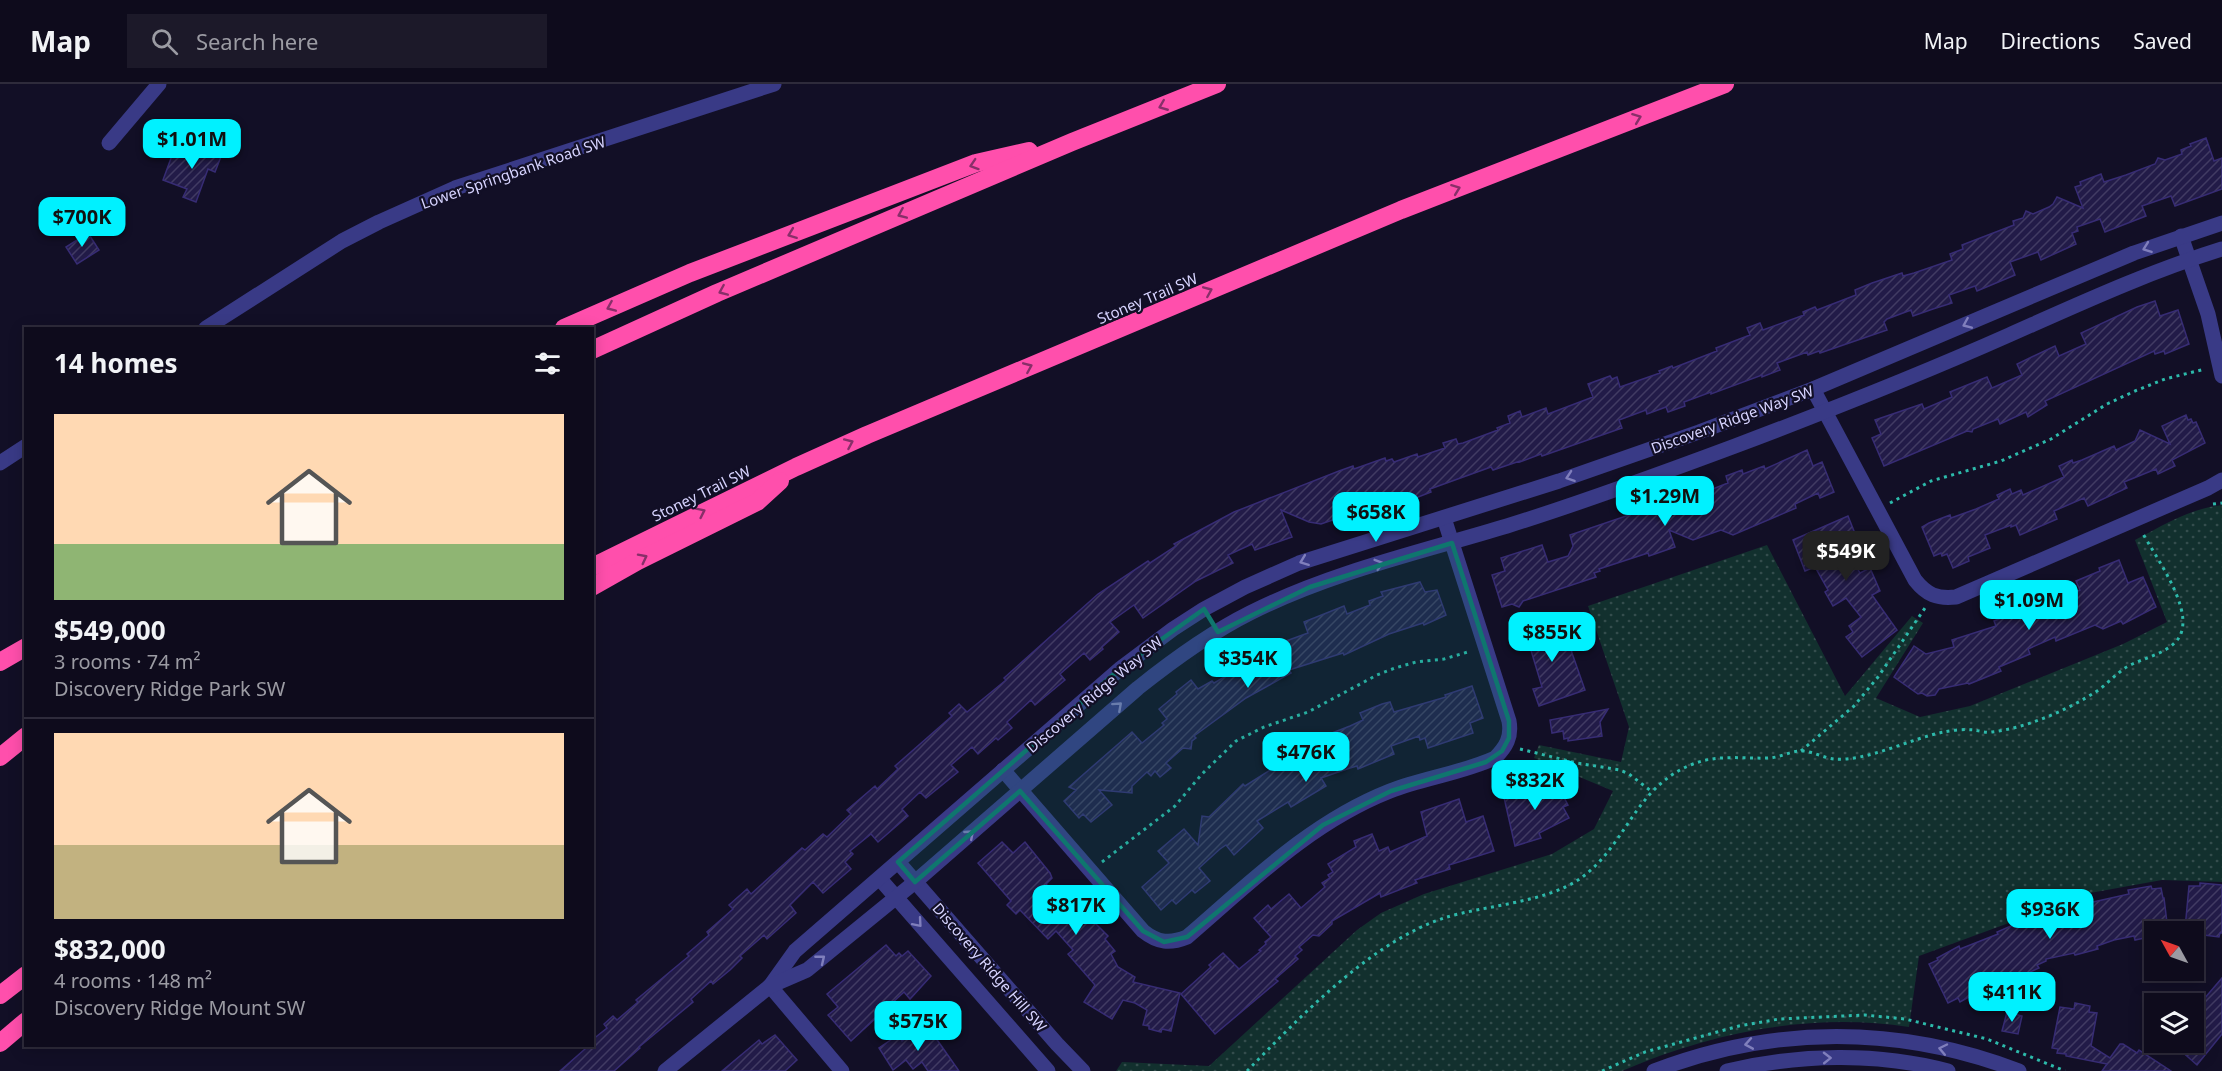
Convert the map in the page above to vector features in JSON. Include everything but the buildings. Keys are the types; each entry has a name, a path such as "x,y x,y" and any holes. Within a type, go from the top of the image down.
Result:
{"highway":[{"path":"594,349 717,293 1072,142 1217,84"},
{"name":"Stoney Trail SW","path":"594,566 796,467 867,435 1390,215 1725,84"},
{"path":"566,327 690,273 976,163 1072,142"},
{"path":"594,587 638,561 758,502 796,467"},
{"path":"0,662 24,648"},
{"path":"0,757 24,738"},
{"path":"0,995 24,977"},
{"path":"0,1043 24,1024"}],"street":[{"path":"109,143 159,84"},
{"name":"Lower Springbank Road SW","path":"208,327 342,242 455,188 774,84"},
{"name":"Discovery Ridge Way SW","path":"665,1071 770,986 795,951 1121,668 1204,609 1245,587 1329,552 1444,518 1634,455 1813,389 1998,312 2082,274 2181,236 2222,223"},
{"path":"2181,236 2208,314 2222,376"},
{"name":"Discovery Ridge Way SW","path":"770,986 807,970 915,882 1138,688 1171,662 1249,613 1310,587 1643,480 1826,412 2102,293 2222,249"},
{"path":"1998,312 2009,335"},
{"path":"1813,389 1915,580 1923,590 1933,596 1956,597 2032,566 2222,480"},
{"path":"0,463 24,447"},
{"path":"1634,455 1643,480"},
{"path":"1003,770 1143,931 1152,938 1164,942 1187,937 1292,847 1323,825 1391,790 1495,758 1507,744 1511,729 1509,721 1444,518"},
{"path":"1204,609 1218,632"},
{"name":"Discovery Ridge Hill SW","path":"898,862 1083,1071"},
{"name":"Discovery Ridge Hill SW","path":"880,879 1048,1071"},
{"path":"770,986 842,1071"},
{"path":"1855,1064 1856,1035"},
{"path":"1654,1071 1675,1067 1748,1043 1788,1038 1856,1035 1910,1042 1981,1064 2019,1071"},
{"path":"1727,1071 1794,1059 1855,1064 1908,1063 1948,1071"}],"path":[{"path":"1889,503 1931,482 2001,461 2051,439 2107,404 2135,391 2166,379 2206,369"},
{"path":"1801,751 1835,760 1844,759 1945,732 1971,730 1990,733 2034,721 2072,706 2100,689 2125,668 2176,643 2182,631 2183,615 2178,597 2142,532"},
{"path":"1247,1071 1284,1033 1355,970 1407,933 1444,918 1550,892 1580,879 1599,863 1651,791 1684,768 1709,759 1774,758 1801,751 1854,706 1866,692 1933,596"},
{"path":"1101,862 1153,825 1175,806 1210,766 1236,741 1264,727 1317,707 1386,671 1416,662 1444,659 1472,651"},
{"path":"1507,744 1577,764 1620,770 1651,791"}],"highlighted area":[{"path":"1452,543 1509,721 1509,738 1502,751 1486,762 1391,791 1323,825 1187,937 1164,942 1143,931 1020,791 915,882 898,862 1121,668 1204,609 1218,632 1310,587"}],"green space":[{"path":"2222,505 2222,882 2162,880 2090,893 1919,956 1909,1027 1836,1022 1763,1029 1691,1046 1622,1071 1116,1071 1122,1062 1209,1066 1357,930 1381,913 1424,894 1552,854 1594,829 1613,791 1534,758 1539,745 1621,762 1629,727 1588,606 1767,545 1845,696 1912,616 1923,623 1876,698 1920,717 1970,706 2123,644 2167,622 2135,540 2187,514"}]}
